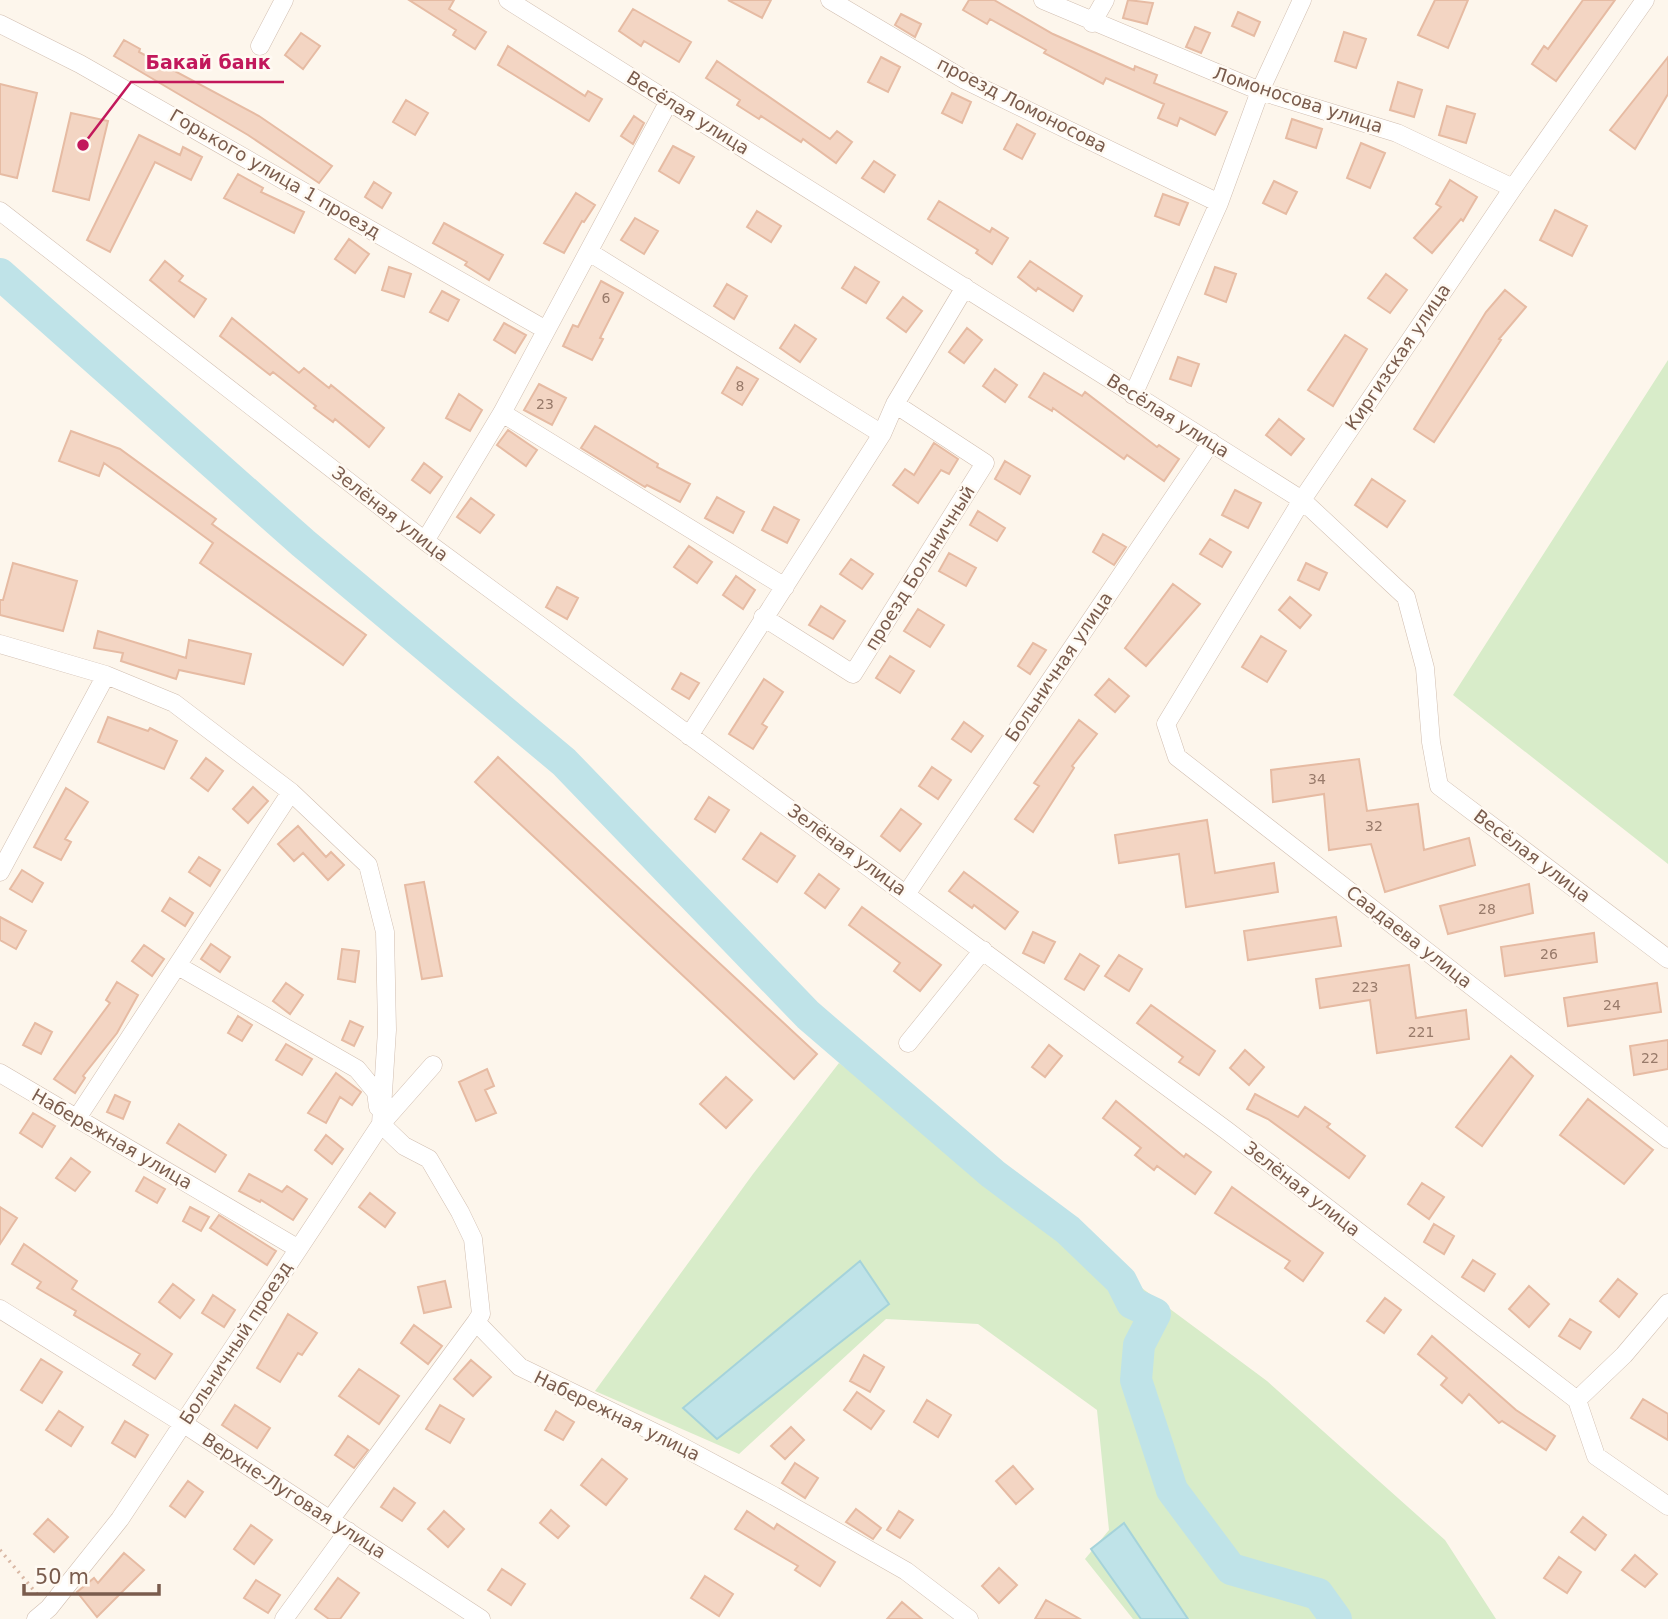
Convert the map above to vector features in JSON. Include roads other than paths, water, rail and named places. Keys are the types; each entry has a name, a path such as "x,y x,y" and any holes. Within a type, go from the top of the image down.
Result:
{"street":[{"path":"260,46 284,0"},
{"name":"Весёлая улица","path":"508,0 1302,500 1406,597 1424,668 1431,741 1439,786 1668,959"},
{"name":"проезд Ломоносова","path":"830,0 965,80 1219,203"},
{"name":"Ломоносова улица","path":"1043,0 1260,91 1397,133 1513,188"},
{"path":"1093,23 1105,0"},
{"path":"1133,395 1219,203 1260,91 1302,0"},
{"name":"Киргизская улица","path":"1166,724 1302,500 1513,188 1645,0"},
{"name":"Горького улица 1 проезд","path":"0,24 92,71 546,330"},
{"path":"425,541 502,413 669,101"},
{"name":"Зелёная улица","path":"0,211 425,541 1226,1130 1577,1400"},
{"path":"589,251 882,435"},
{"path":"689,736 882,435 895,404 965,287"},
{"name":"проезд Больничный","path":"763,617 853,674 964,501 985,463 895,404"},
{"path":"502,413 785,587"},
{"name":"Больничная улица","path":"906,893 1210,442"},
{"path":"0,644 106,675 174,703 291,792 368,865 385,932 387,1030 381,1124"},
{"path":"0,872 106,675"},
{"name":"Саадаева улица","path":"1166,724 1177,757 1668,1139"},
{"path":"77,1118 291,792"},
{"path":"908,1043 983,950"},
{"path":"178,966 357,1069 376,1092 381,1124 404,1146 429,1159 473,1239 481,1314 330,1520"},
{"name":"Больничный проезд","path":"42,1613 120,1520 381,1124 433,1065"},
{"name":"Набережная улица","path":"0,1073 297,1248"},
{"path":"1668,1303 1624,1354 1577,1400 1596,1456 1668,1506"},
{"name":"Верхне-Луговая улица","path":"0,1308 184,1424 481,1619"},
{"name":"Набережная улица","path":"476,1322 520,1367 666,1438 774,1496 906,1571 969,1619"},
{"path":"285,1619 348,1531"}],"water":[{"path":"860,1261 889,1304 717,1439 683,1408"},
{"path":"1124,1523 1188,1619 1141,1619 1091,1549"}],"waterway":[{"path":"0,274 303,543 564,762 808,1015 993,1174 1068,1230 1121,1281 1132,1303 1155,1314 1139,1345 1136,1380 1172,1490 1231,1569 1318,1594 1336,1619"}],"place":[{"name":"Бакай банк","path":"83,145"}]}
